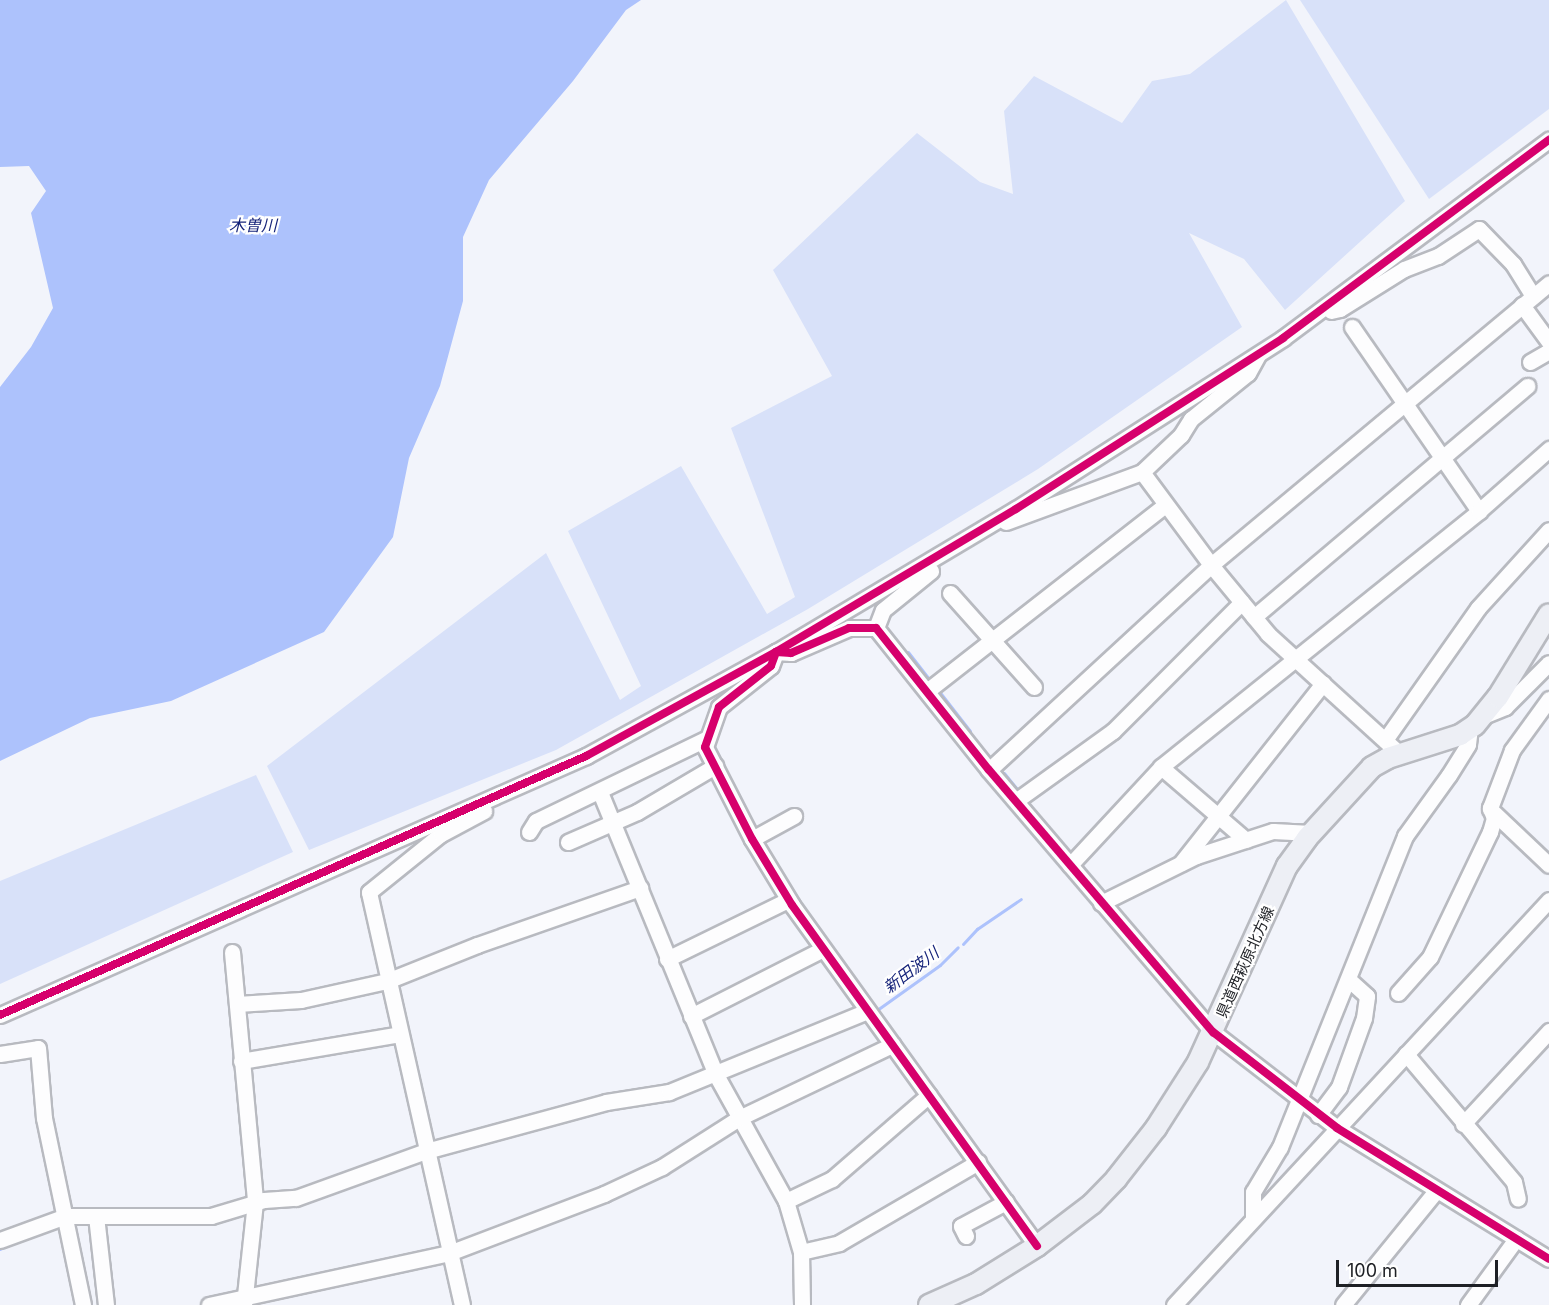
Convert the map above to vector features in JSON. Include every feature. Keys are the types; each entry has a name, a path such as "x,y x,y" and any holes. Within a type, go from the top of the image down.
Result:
{"main road":[{"path":"1477,722 1549,614"},
{"name":"県道西萩原北方線","path":"929,1305 956,1300 1037,1246 1092,1204 1116,1179 1174,1100 1213,1032 1287,866 1311,833 1372,767 1477,722"}],"street":[{"path":"0,1015 586,756 776,652 938,556 1260,352 1319,312 1549,140"},
{"path":"1319,312 1340,309 1479,229 1513,264 1527,301 1549,342"},
{"path":"989,770 1211,565 1549,283"},
{"path":"1352,327 1479,511"},
{"path":"1530,362 1549,351"},
{"path":"986,526 1020,519 1057,500 1088,494 1142,472 1181,435 1191,419 1248,373 1260,352"},
{"path":"1254,617 1527,386"},
{"path":"1070,865 1161,767 1479,511 1549,448"},
{"path":"1142,472 1211,565 1254,617 1400,754"},
{"path":"927,691 1165,505"},
{"path":"1385,740 1478,608 1549,530"},
{"path":"876,628 883,610 931,571 938,556"},
{"path":"950,593 991,643 1034,687"},
{"path":"1017,800 1113,731 1242,602"},
{"path":"776,652 791,653 849,628 876,628"},
{"path":"876,628 989,770 1213,1032 1299,1102 1337,1128 1436,1191 1549,1258"},
{"path":"776,652 771,666 719,707 705,747 752,839 788,900 1037,1246"},
{"path":"1253,1219 1253,1192 1280,1147 1405,836 1449,775 1468,744 1477,722 1505,707 1549,663"},
{"path":"1181,863 1323,683"},
{"path":"1398,993 1430,957 1481,854 1494,818 1490,808 1512,750 1549,699"},
{"path":"529,832 536,821 706,739"},
{"path":"568,843 680,789 715,766"},
{"path":"1161,767 1246,840"},
{"path":"600,792 715,1073 786,1201 801,1252 802,1305"},
{"path":"462,1305 387,981 369,892 428,844 490,807 501,795"},
{"path":"1490,808 1549,865"},
{"path":"752,839 794,816"},
{"path":"1101,903 1181,863 1273,831 1311,833"},
{"path":"237,1004 301,1000 387,981 477,945 640,888"},
{"path":"666,958 788,900"},
{"path":"1174,1305 1549,900"},
{"path":"691,1016 823,949"},
{"path":"232,952 255,1202 244,1302"},
{"path":"1318,1115 1339,1086 1365,1018 1366,996 1348,979"},
{"path":"0,1240 66,1216 211,1216 255,1202 319,1191 426,1151 606,1102 669,1092 867,1011"},
{"path":"1463,1124 1549,1031"},
{"path":"241,1061 400,1034"},
{"path":"209,1305 244,1302 450,1253 604,1194 662,1167 739,1118 892,1045"},
{"path":"0,1054 38,1048 44,1118 83,1305"},
{"path":"1406,1054 1514,1182 1518,1199"},
{"path":"786,1201 832,1179 929,1095"},
{"path":"801,1252 839,1243 978,1162"},
{"path":"1343,1305 1436,1191"},
{"path":"966,1236 961,1226 1006,1202"},
{"path":"96,1216 106,1305"},
{"path":"1468,1305 1516,1239"}],"shaded area":[{"path":"1286,0 1405,201 1285,310 1244,259 1189,233 1242,327 1038,469 808,609 556,750 309,850 267,766 546,553 620,700 641,686 568,531 681,466 767,614 795,597 731,428 832,376 773,270 917,133 980,182 1013,194 1004,111 1034,76 1122,123 1152,81 1190,74"},
{"path":"1300,0 1549,0 1549,109 1429,199"},
{"path":"256,775 293,852 0,984 0,881"}],"water":[{"name":"木曽川","path":"0,0 641,0 626,10 573,81 489,180 463,237 463,301 440,386 409,458 393,537 324,632 171,701 90,718 0,761 0,387 31,347 53,308 31,213 46,191 29,166 0,167"}],"waterway":[{"path":"908,652 931,681"},
{"path":"938,690 970,731"},
{"path":"1004,773 1020,793"},
{"path":"1028,803 1048,827"},
{"name":"新田波川","path":"963,944 977,929 1021,899"},
{"name":"新田波川","path":"877,1010 940,965 958,947"},
{"path":"1414,986 1425,973"},
{"name":"新田波川","path":"0,1249 9,1245"}],"cycle path":[{"path":"0,1015 586,756 776,652 1016,509 1283,338 1549,140"},
{"path":"1037,1246 792,905 752,839 705,747 719,707 771,666 776,652 791,653 849,628 876,628 989,770 1213,1032 1337,1128 1549,1259"}]}
